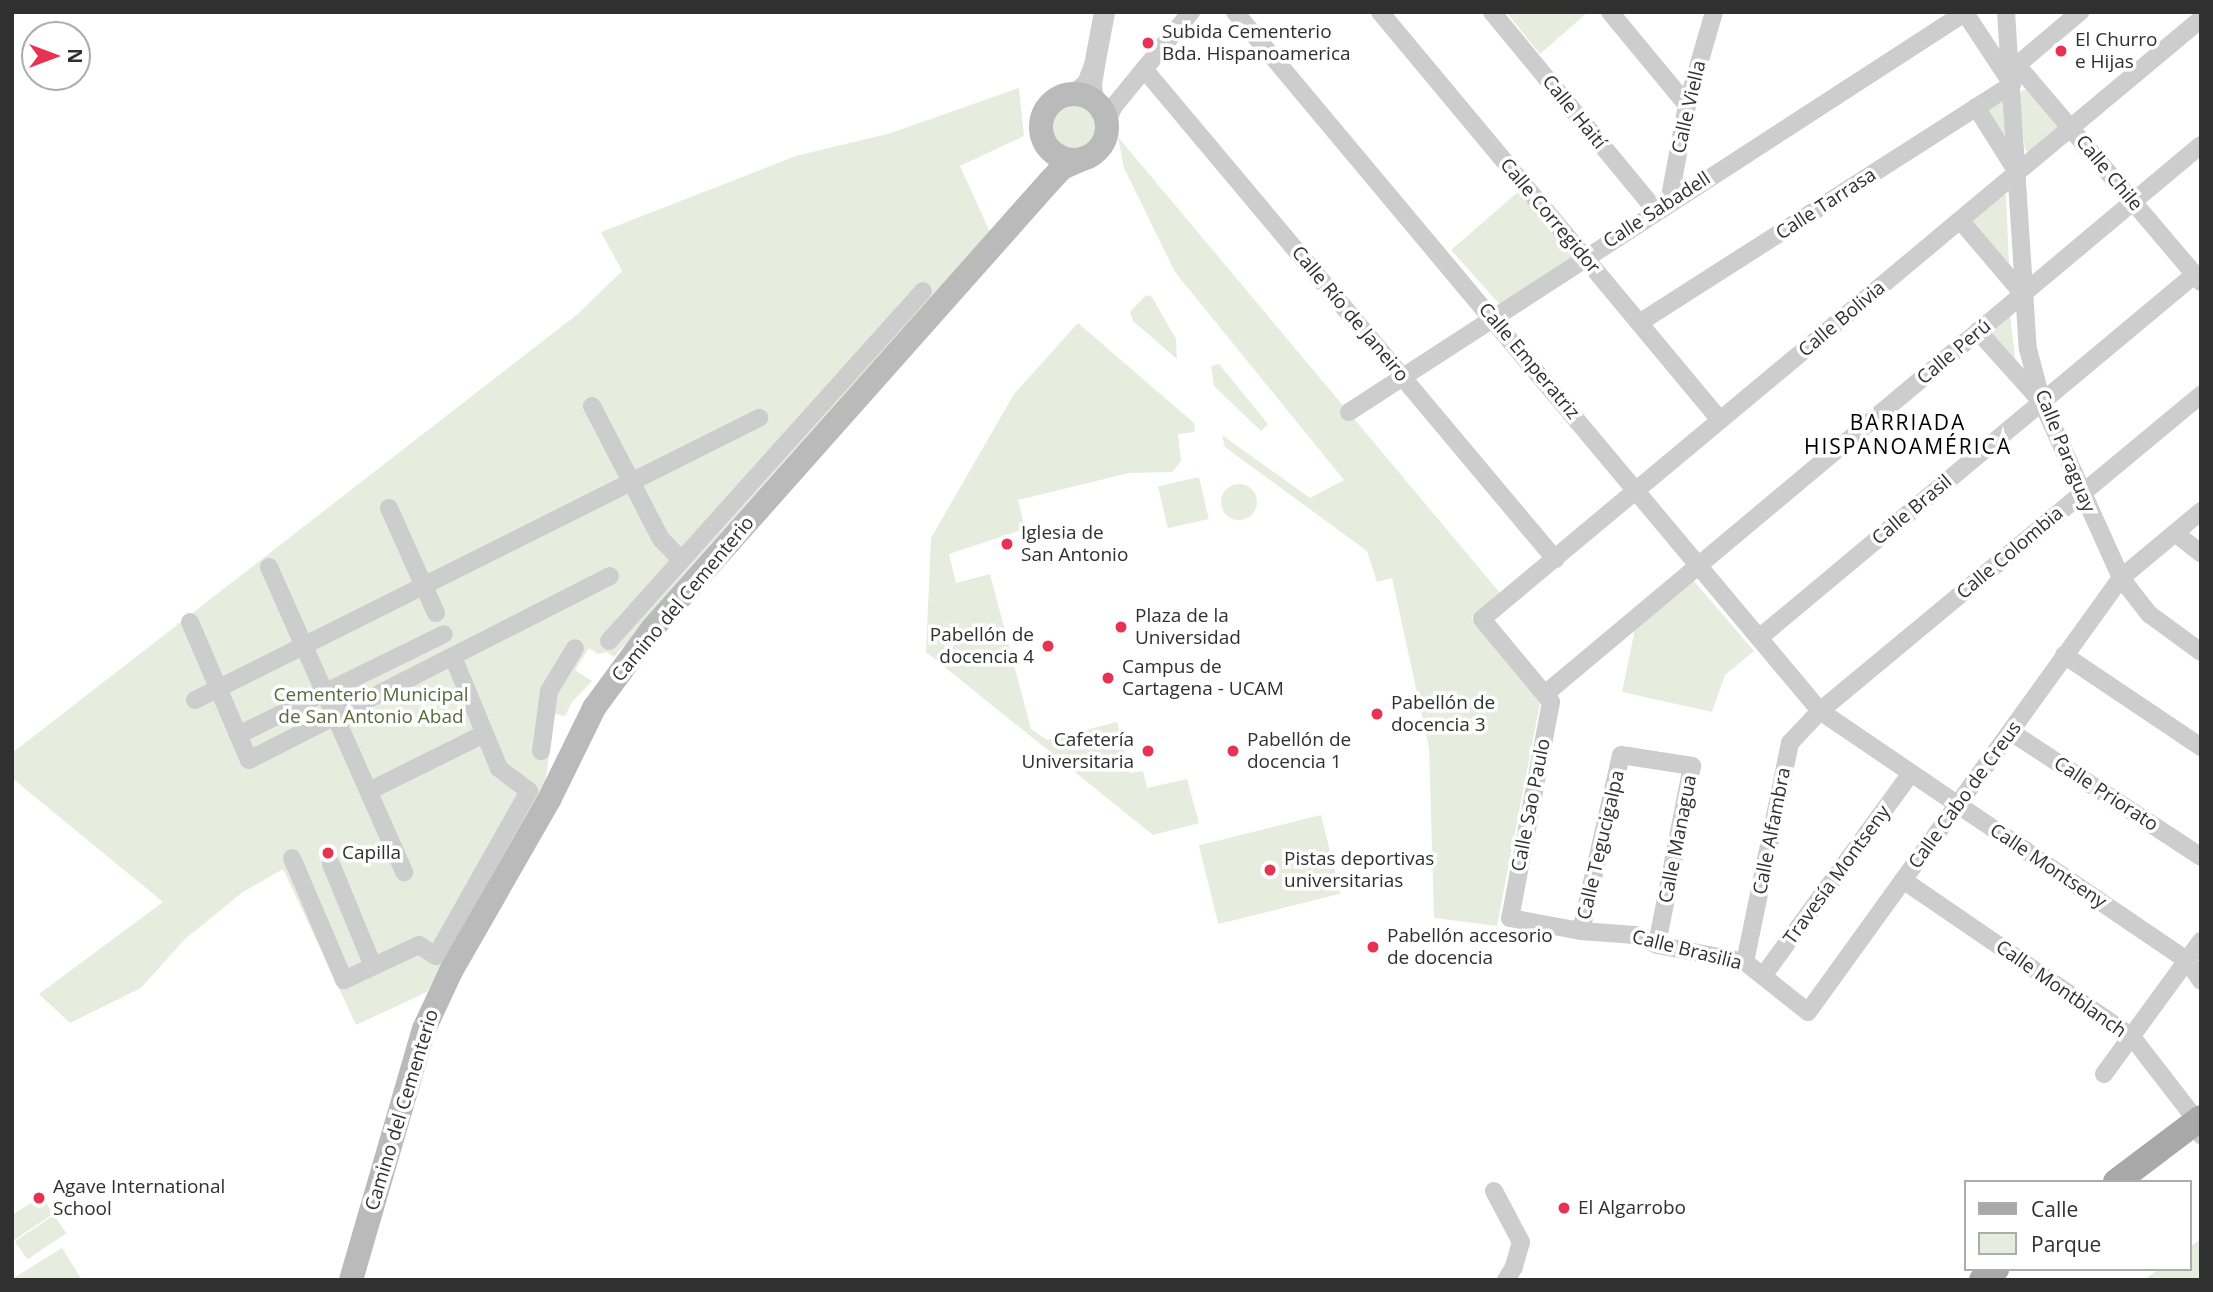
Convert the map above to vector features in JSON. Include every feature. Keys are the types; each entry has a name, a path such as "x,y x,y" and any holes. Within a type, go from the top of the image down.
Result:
{"main road":[{"path":"1049,181 1056,165 1042,131 1044,114 1055,99 1093,104 1102,145 1082,159 1066,159 1050,149"},
{"name":"Camino del Cementerio","path":"351,1280 424,1029 451,971 550,798 594,708 652,629 1049,181 1068,164 1082,159"},
{"path":"2119,1180 2200,1125"}],"street":[{"path":"1104,12 1091,85 1093,104 1114,102 1122,96 1191,12"},
{"name":"Calle Emperatriz","path":"1235,12 1820,711"},
{"name":"Calle Corregidor","path":"1380,12 1720,421"},
{"name":"Calle Haití","path":"1492,12 1662,207"},
{"path":"1610,12 1687,104"},
{"name":"Calle Viella","path":"1662,207 1687,104 1714,12"},
{"name":"Calle Paraguay","path":"2006,12 2013,73 2028,349 2042,402 2121,578 2149,614 2201,652"},
{"name":"Calle Tarrasa","path":"1639,323 1976,107 2080,12"},
{"path":"1965,13 2013,73"},
{"name":"Calle Sabadell","path":"1349,412 1584,257 1965,13"},
{"name":"Calle Bolivia","path":"1545,694 1482,619 2201,19"},
{"name":"Calle Río de Janeiro","path":"1144,69 1555,559"},
{"name":"Calle Chile","path":"2013,73 2071,128 2198,278"},
{"path":"1976,107 2017,173"},
{"name":"Calle Perú","path":"1545,694 2201,145"},
{"path":"1960,220 2023,294"},
{"name":"Calle Brasil","path":"1759,638 2042,402 2198,278"},
{"path":"608,641 923,291"},
{"path":"1978,331 2042,402"},
{"name":"Calle Colombia","path":"1820,711 2201,394"},
{"path":"592,406 661,539 681,561"},
{"path":"195,700 210,690 218,690 304,648 759,418"},
{"path":"388,508 436,613"},
{"name":"Calle Cabo de Creus","path":"1808,1012 2121,578 2201,511"},
{"path":"2175,533 2201,553"},
{"path":"268,567 337,716 404,872"},
{"path":"190,622 249,760 610,576"},
{"path":"238,735 444,634"},
{"path":"541,751 549,691 575,648"},
{"path":"2064,655 2201,747"},
{"path":"292,858 344,980 419,945 436,956 529,791 499,768 453,657"},
{"name":"Calle Sao Paulo","path":"1510,918 1551,702 1545,694"},
{"name":"Calle Montseny","path":"1820,711 2186,960 2201,981"},
{"name":"Calle Alfambra","path":"1745,962 1790,743 1820,711"},
{"name":"Calle Priorato","path":"2011,732 2201,857"},
{"path":"369,791 484,734"},
{"name":"Calle Tegucigalpa","path":"1581,932 1621,755 1659,761"},
{"name":"Calle Managua","path":"1657,946 1692,766 1659,761"},
{"name":"Travesía Montseny","path":"1763,976 1911,773"},
{"path":"331,864 373,966"},
{"name":"Calle Montblanch","path":"1903,880 2132,1037 2200,1125"},
{"name":"Calle Brasilia","path":"1510,918 1581,932 1635,935 1657,946 1745,962 1808,1012"},
{"path":"2104,1074 2201,941"},
{"path":"1494,1191 1521,1242 1514,1267 1506,1280"}],"green space":[{"path":"1506,12 1588,12 1540,54"},
{"name":"Cementerio Municipal de San Antonio Abad","path":"1019,88 1024,136 960,166 990,232 614,657 607,652 598,654 589,648 575,670 592,681 572,702 565,716 555,714 544,790 427,992 356,1025 283,869 243,892 185,939 141,988 70,1023 39,994 163,902 12,778 12,753 579,313 622,271 601,232 796,156 891,133"},
{"path":"2023,90 2029,90 2061,127 2032,153 2025,150 2019,94"},
{"path":"1074,94 1097,104 1107,127 1097,150 1074,160 1051,150 1041,127 1051,104"},
{"path":"2003,94 2006,133 2001,136 1987,109"},
{"path":"1118,137 1500,593 1471,618 1540,703 1497,926 1434,918 1429,748 1392,578 1377,582 1367,551 1225,447 1222,435 1310,498 1344,480 1175,272 1124,168"},
{"path":"1518,192 1579,260 1504,309 1451,250"},
{"path":"2006,195 2009,265 1970,222"},
{"path":"1146,295 1152,297 1176,339 1177,359 1133,321 1130,312"},
{"path":"2010,314 2015,357 2013,359 1991,332"},
{"path":"1078,323 1194,423 1195,432 1178,434 1181,461 1172,472 1129,473 1018,500 1025,529 949,554 956,583 990,574 1031,729 1047,740 1117,722 1130,773 1143,771 1147,788 1187,779 1199,823 1153,835 926,652 931,538 1014,394"},
{"path":"1219,364 1268,424 1261,431 1214,386 1211,366"},
{"path":"1199,477 1209,519 1168,528 1158,486"},
{"path":"1239,484 1251,490 1257,502 1251,514 1239,520 1227,514 1221,502 1227,490"},
{"path":"1693,580 1754,651 1725,675 1712,712 1622,692 1635,629"},
{"name":"Pistas deportivas universitarias","path":"1321,815 1341,894 1218,924 1199,845"},
{"path":"42,1196 53,1214 14,1240 12,1215"},
{"path":"54,1215 66,1233 27,1260 15,1241"},
{"path":"2201,1239 2201,1280 2144,1280 2156,1271 2192,1271 2192,1246"},
{"path":"62,1248 82,1280 12,1280 12,1279"}],"place":[{"name":"Subida Cementerio Bda. Hispanoamerica","path":"1148,43"},
{"name":"El Churro e Hijas","path":"2061,51"},
{"name":"Iglesia de San Antonio","path":"1007,544"},
{"name":"Plaza de la Universidad","path":"1121,627"},
{"name":"Pabellón de docencia 4","path":"1048,646"},
{"name":"Campus de Cartagena - UCAM","path":"1108,678"},
{"name":"Pabellón de docencia 3","path":"1377,714"},
{"name":"Cafetería Universitaria","path":"1148,751"},
{"name":"Pabellón de docencia 1","path":"1233,751"},
{"name":"Capilla","path":"328,853"},
{"name":"Pistas deportivas universitarias","path":"1270,870"},
{"name":"Pabellón accesorio de docencia","path":"1373,947"},
{"name":"Agave International School","path":"39,1198"},
{"name":"El Algarrobo","path":"1564,1208"}],"district":[{"name":"BARRIADA HISPANOAMÉRICA","path":"1908,434"}]}
